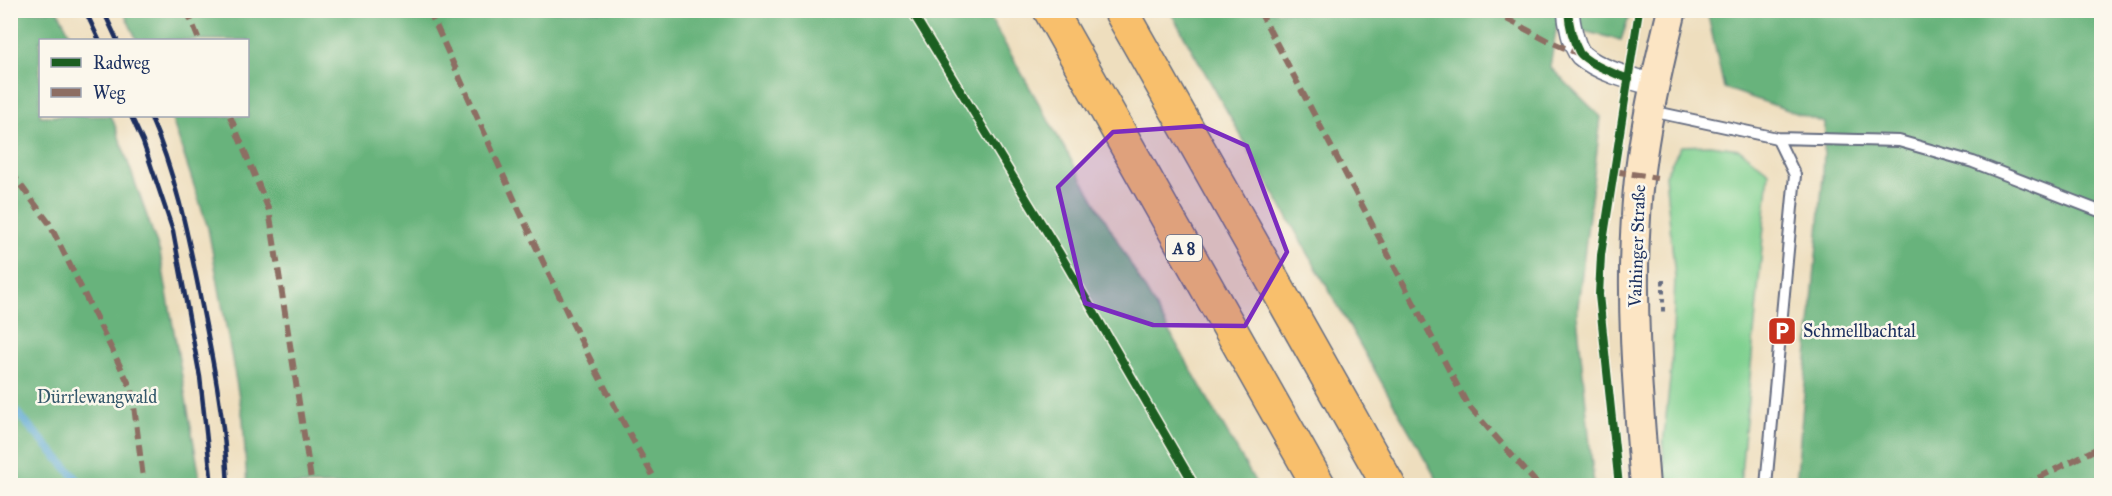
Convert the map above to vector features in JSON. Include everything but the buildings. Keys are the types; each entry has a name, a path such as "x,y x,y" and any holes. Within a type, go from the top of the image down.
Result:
{"highway":[{"name":"A 8","path":"1050,10 1319,486"},
{"path":"1120,10 1389,486"}],"main road":[{"name":"Vaihinger Straße","path":"1645,486 1634,295 1634,252 1645,91 1672,10"}],"street":[{"path":"1568,10 1569,27 1580,54 1645,91"}],"lane":[{"path":"1645,91 1777,138 1899,141 1973,162 2102,212"},
{"path":"1766,486 1795,175 1777,138"}],"path":[{"path":"1639,10 1645,91"}],"highlighted area":[{"path":"1202,126 1247,146 1287,252 1245,326 1153,325 1085,303 1058,187 1113,132"}],"green space":[{"name":"Dürrlewangwald","path":"10,11 58,11 72,39 39,39 39,117 111,117 113,120 160,253 200,485 11,485"},
{"path":"123,11 986,11 1257,485 247,485 243,419 208,228 171,117 249,117 249,39 137,39"},
{"path":"1170,11 1631,11 1621,40 1557,25 1550,67 1601,117 1577,314 1594,485 1440,485"},
{"path":"1707,11 2101,11 2101,485 1796,485 1823,176 1825,123 1724,88"},
{"path":"1710,145 1739,149 1769,172 1740,485 1665,485 1663,445 1672,360 1675,277 1665,175 1681,146"}],"waterway":[{"path":"10,405 83,486"}],"railway":[{"path":"85,10 99,39"},
{"path":"103,10 117,39"},
{"path":"131,117 143,142 173,231 200,377 212,486"},
{"path":"150,117 167,159 190,246 217,388 228,486"}],"marked path":[{"path":"187,10 199,39"},
{"path":"429,10 566,311 659,486"},
{"path":"1259,10 1467,404 1539,486"},
{"path":"1490,10 1546,40 1579,54"},
{"path":"230,117 269,210 312,486"},
{"path":"10,171 49,223 132,390 144,486"},
{"path":"1614,171 1657,178"},
{"path":"2022,486 2102,446"}],"cycle path":[{"path":"911,10 1059,252 1195,486"},
{"path":"1568,10 1573,37 1582,56 1602,68 1629,79"},
{"path":"1619,486 1599,295 1601,255 1639,10"}],"place":[{"name":"Schmellbachtal","path":"1782,331"}]}
